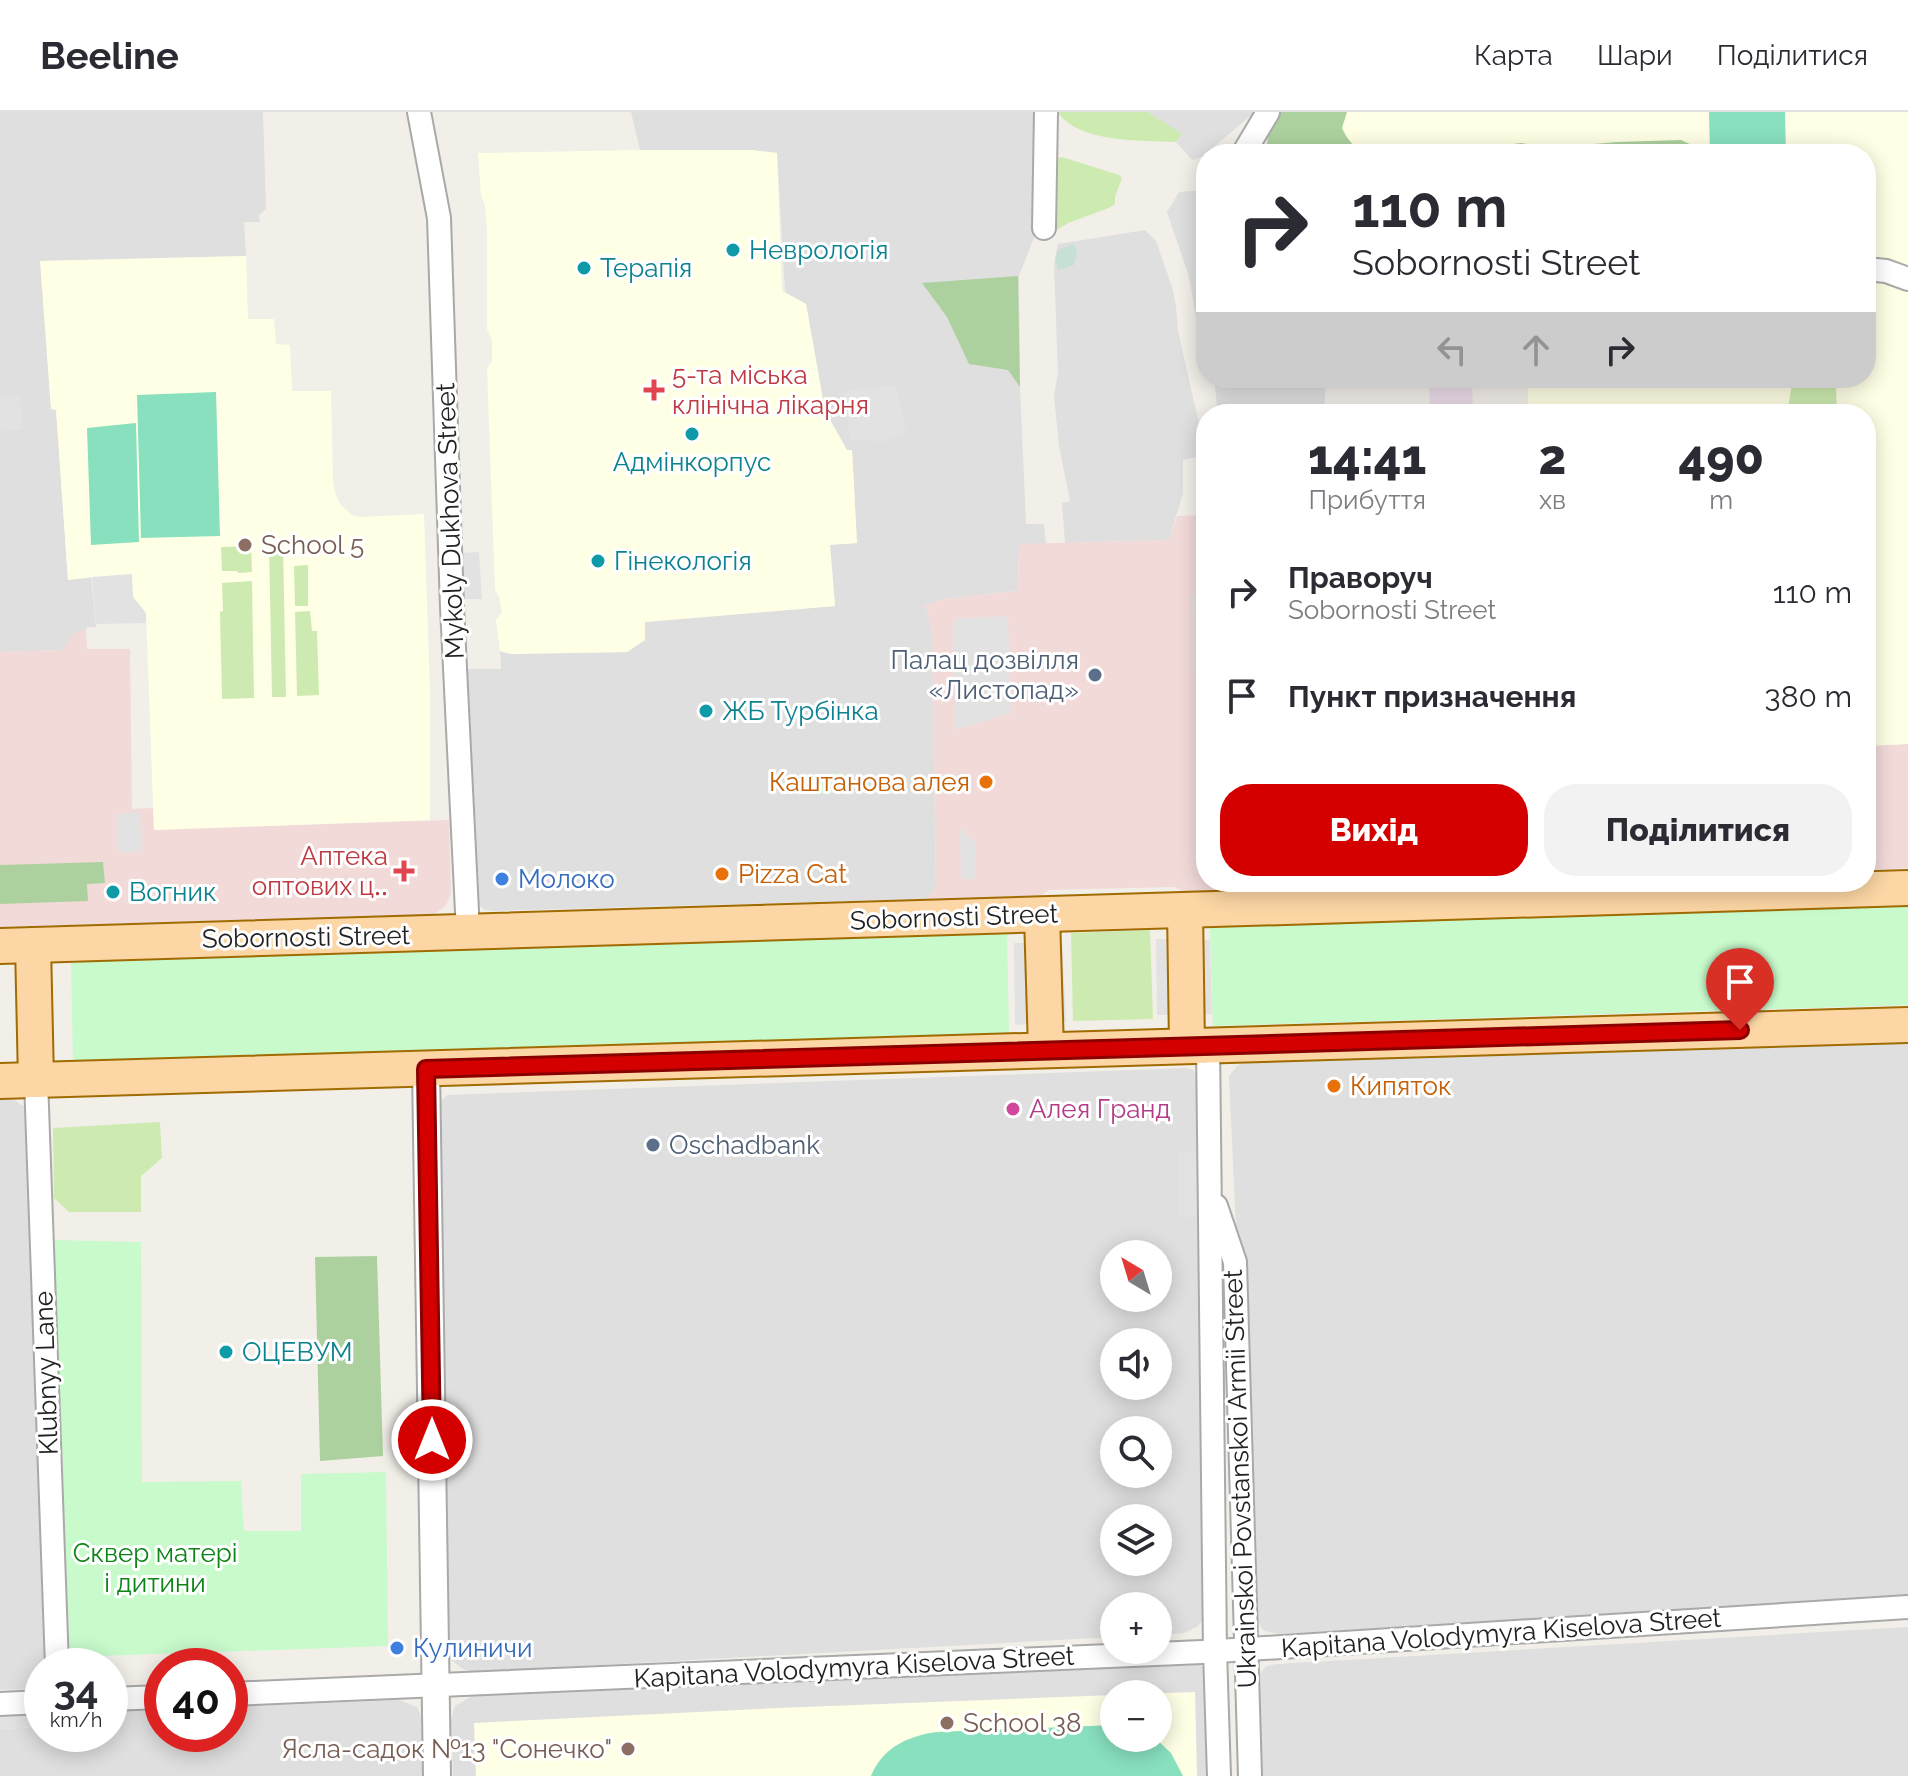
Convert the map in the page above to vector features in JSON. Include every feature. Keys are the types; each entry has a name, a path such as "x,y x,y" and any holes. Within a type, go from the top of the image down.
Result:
{"main road":[{"name":"Sobornosti Street","path":"1876,889 1908,888"},
{"name":"Sobornosti Street","path":"16,945 1777,892"},
{"path":"1185,910 1198,1046"},
{"path":"1042,915 1046,1050"},
{"path":"16,945 36,1080"},
{"path":"0,1081 1908,1025"}],"street":[{"name":"Mykoly Dukhova Street","path":"419,112 439,218 452,607 468,932"},
{"path":"1044,228 1046,112"},
{"path":"1249,144 1268,112"},
{"path":"1876,270 1908,279"},
{"name":"Ukrainskoi Povstanskoi Armii Street","path":"1198,1046 1210,1186 1219,1776"},
{"path":"426,1069 437,1776"},
{"name":"Klubnyy Lane","path":"36,1080 56,1648"},
{"name":"Ukrainskoi Povstanskoi Armii Street","path":"1210,1186 1235,1262 1250,1776"},
{"name":"Kapitana Volodymyra Kiselova Street","path":"248,1693 1215,1651 1908,1607"},
{"path":"0,1704 24,1703"}],"shaded area":[{"path":"0,112 263,112 266,209 259,215 260,222 244,222 246,256 41,261 51,408 56,409 68,579 91,577 96,627 76,631 64,650 0,652"},
{"path":"631,112 1040,112 1038,228 1019,276 1020,387 1026,524 1044,524 1046,544 1019,544 1018,591 943,599 924,606 932,631 936,888 926,899 493,911 485,910 474,897 466,669 501,669 500,651 511,654 627,652 644,622 835,606 830,544 857,543 852,450 847,450 825,411 806,304 785,292 777,153 750,150 640,150"},
{"path":"1148,112 1255,112 1217,144 1196,144 1196,159 1192,160 1176,142 1181,134"},
{"path":"1280,112 1908,112 1908,744 1876,746 1876,404 1528,404 1528,388 1876,388 1876,144 1267,144"},
{"name":"5-та міська клінічна лікарня","path":"750,150 777,153 782,291 806,304 825,411 847,450 852,450 857,543 830,545 835,606 645,622 645,640 627,652 511,654 500,651 496,620 502,613 495,590 487,368 492,361 492,340 487,329 487,232 478,153"},
{"path":"1196,191 1196,317 1189,277 1167,212 1179,192"},
{"path":"1145,230 1156,241 1172,287 1178,331 1196,411 1196,457 1183,460 1183,493 1169,540 1065,543 1062,503 1070,501 1059,446 1054,396 1058,373 1054,264 1058,244"},
{"path":"1074,244 1077,253 1074,265 1058,270 1055,259 1058,250"},
{"name":"School 5","path":"246,256 248,319 274,319 276,344 290,345 292,391 331,391 333,480 340,504 352,515 360,517 424,514 430,694 430,820 154,830 146,613 133,597 95,577 68,580 56,410 51,409 40,261"},
{"path":"896,385 906,433 882,442 850,440 844,391"},
{"path":"1215,388 1325,388 1325,404 1217,404"},
{"path":"1429,388 1472,388 1473,404 1430,404"},
{"path":"0,395 20,395 23,430 0,431"},
{"path":"1196,515 1196,892 1184,892 1174,887 1049,890 1039,897 926,899 936,888 932,631 924,606 943,599 1018,591 1019,544 1169,540 1177,516"},
{"path":"479,552 482,599 463,599 461,553"},
{"path":"132,574 133,597 146,613 146,623 96,624 92,577"},
{"path":"1192,594 1196,594 1196,672 1194,670"},
{"path":"1008,616 1011,713 955,730 953,619"},
{"path":"86,630 87,649 130,649 132,809 153,808 154,830 449,820 451,893 446,906 434,914 417,915 0,927 0,652 63,650 76,631"},
{"path":"1908,744 1908,868 1876,870 1876,746"},
{"path":"140,812 142,852 118,852 118,814"},
{"path":"960,829 975,842 976,879 961,879"},
{"path":"1156,939 1169,939 1170,1015 1157,1015"},
{"path":"1210,940 1212,1014 1199,1015 1196,941"},
{"path":"1052,941 1062,941 1066,1021 1055,1022"},
{"path":"1014,943 1028,943 1030,1024 1015,1025"},
{"path":"1908,1037 1908,1596 1280,1634 1264,1631 1256,1620 1253,1604 1229,1076 1237,1066 1252,1058"},
{"path":"1193,1070 1198,1076 1200,1152 1179,1152 1179,1217 1200,1217 1204,1619 1197,1627 1172,1634 1172,1592 1100,1592 1100,1638 471,1672 463,1669 451,1660 446,1650 436,1112 447,1095"},
{"path":"0,1098 14,1100 28,1109 48,1648 24,1648 24,1689 0,1690"},
{"path":"1179,1152 1210,1152 1210,1217 1179,1217"},
{"path":"1908,1627 1908,1776 1262,1776 1260,1674 1266,1666"},
{"path":"1195,1663 1206,1668 1211,1776 453,1776 451,1719 455,1706 472,1696"},
{"path":"1195,1692 1197,1776 476,1776 474,1723 1100,1696 1100,1752 1172,1752 1172,1693"},
{"path":"399,1700 417,1707 425,1724 425,1776 0,1776 0,1729 24,1728 24,1752 128,1752 128,1711 144,1711 144,1752 248,1752 248,1706"},
{"path":"24,1716 24,1728 0,1729 0,1717"}],"green space":[{"path":"1057,112 1148,112 1182,134 1176,142 1112,138 1081,130"},
{"path":"1280,112 1347,112 1342,128 1352,144 1267,144"},
{"path":"1709,112 1785,112 1786,144 1710,144"},
{"path":"1681,140 1690,144 1594,144"},
{"path":"1062,157 1122,178 1115,204 1057,230 1050,230 1054,160"},
{"path":"1018,276 1020,387 1008,370 969,364 947,317 922,283"},
{"path":"1791,388 1836,388 1837,404 1789,404"},
{"path":"216,392 220,536 141,538 137,395"},
{"path":"136,423 139,542 91,545 87,428"},
{"path":"269,544 283,544 286,697 272,697"},
{"path":"251,546 252,572 222,571 221,547"},
{"path":"308,565 308,606 295,606 294,566"},
{"path":"252,581 254,698 222,699 222,583"},
{"path":"310,611 312,631 317,631 319,695 297,696 295,612"},
{"path":"842,773 843,792 818,794 817,775"},
{"path":"103,862 105,883 87,884 88,901 0,904 0,865"},
{"path":"1908,902 1908,1005 1213,1026 1210,926"},
{"path":"1150,930 1153,1019 1073,1021 1071,933"},
{"path":"1007,932 1009,1034 73,1062 71,960"},
{"path":"160,1122 162,1158 141,1176 141,1212 69,1212 54,1198 53,1128"},
{"name":"Сквер матері і дитини","path":"54,1240 141,1242 142,1482 241,1481 244,1531 301,1531 301,1474 386,1472 388,1646 248,1651 248,1648 144,1648 144,1654 128,1655 128,1648 70,1648"},
{"path":"377,1256 383,1456 320,1461 315,1257"},
{"path":"1100,1726 1100,1752 1170,1752 1183,1776 871,1776 890,1750 907,1740 937,1732"}],"place":[{"name":"Неврологія","path":"733,250"},
{"name":"Терапія","path":"584,268"},
{"name":"5-та міська клінічна лікарня","path":"654,390"},
{"name":"Адмінкорпус","path":"692,434"},
{"name":"School 5","path":"245,545"},
{"name":"Гінекологія","path":"598,561"},
{"name":"Палац дозвілля «Листопад»","path":"1095,675"},
{"name":"ЖБ Турбінка","path":"706,711"},
{"name":"Каштанова алея","path":"986,782"},
{"name":"Аптека оптових ц‥","path":"404,871"},
{"name":"Pizza Cat","path":"722,874"},
{"name":"Молоко","path":"502,879"},
{"name":"Вогник","path":"113,892"},
{"name":"Кипяток","path":"1334,1086"},
{"name":"Алея Гранд","path":"1013,1109"},
{"name":"Oschadbank","path":"653,1145"},
{"name":"ОЦЕВУМ","path":"226,1352"},
{"name":"Кулиничи","path":"397,1648"},
{"name":"School 38","path":"947,1723"},
{"name":"Ясла-садок №13 \"Сонечко\"","path":"628,1749"}],"route":[{"path":"432,1440 426,1069 1740,1030"}]}
